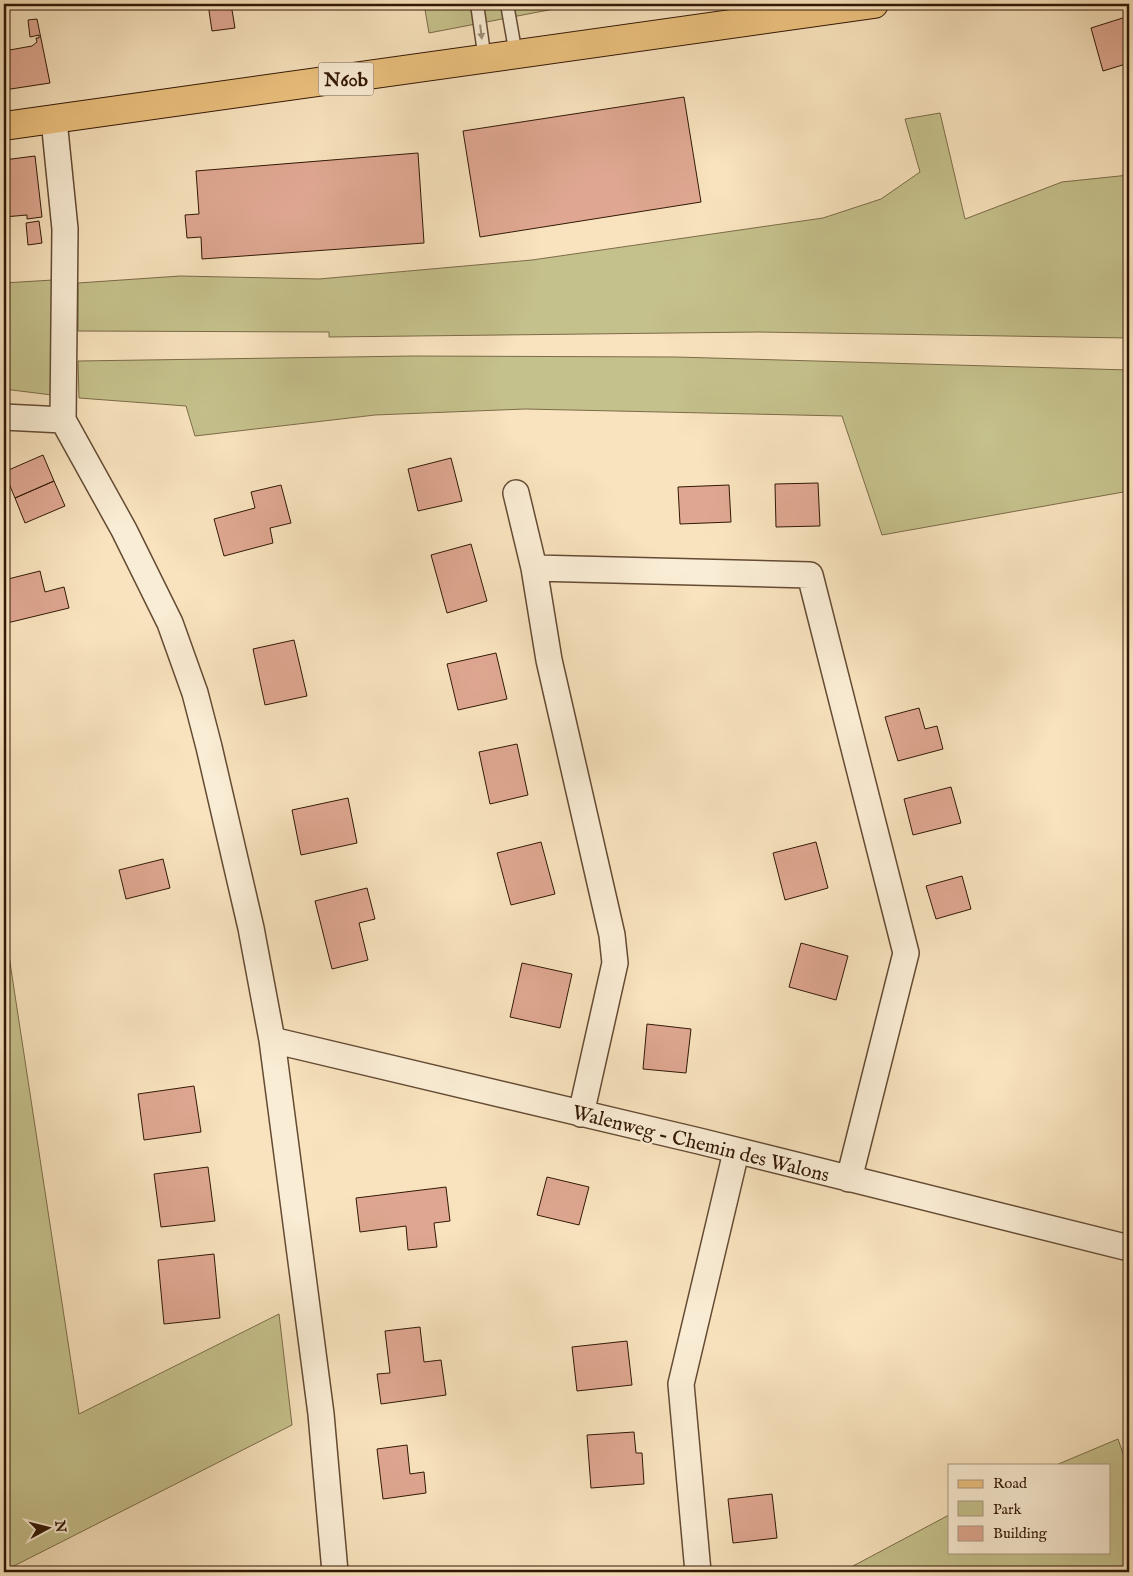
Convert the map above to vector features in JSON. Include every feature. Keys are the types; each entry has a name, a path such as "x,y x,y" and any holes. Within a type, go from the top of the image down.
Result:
{"main road":[{"name":"N60b","path":"4,126 874,4"}],"street":[{"path":"54,120 65,229 63,420 124,530 170,623 195,693 251,928 272,1040 320,1404 335,1572"},
{"path":"4,416 63,420"},
{"path":"516,493 534,568 549,660 612,935 615,963 581,1114"},
{"path":"534,568 810,575 906,953 849,1179"},
{"name":"Walenweg - Chemin des Walons","path":"272,1040 1129,1248"},
{"path":"698,1572 681,1384 736,1152"}],"lane":[{"path":"477,4 485,60"},
{"path":"507,4 516,55"}],"green space":[{"path":"424,4 580,4 429,33"},
{"path":"940,113 965,219 1062,182 1129,175 1129,338 759,332 329,337 329,332 78,331 78,283 180,276 319,279 532,260 823,218 881,199 920,172 905,119"},
{"path":"53,280 52,395 4,389 4,283"},
{"path":"413,356 676,357 1129,370 1129,491 882,535 842,416 525,409 375,415 195,436 186,406 79,398 78,361"},
{"path":"9,956 79,1414 279,1314 292,1425 4,1571 4,959"},
{"path":"1118,1439 1129,1471 1129,1572 854,1572 853,1566 948,1516 948,1554 1110,1554 1110,1464 1058,1464"}],"building":[{"path":"208,4 231,4 235,28 212,31"},
{"path":"1129,16 1129,63 1103,71 1091,28"},
{"path":"37,19 50,83 4,90 4,51 32,46 37,42 36,38 39,38 39,35 30,37 28,20"},
{"path":"684,97 701,202 480,237 463,131"},
{"path":"418,153 424,243 202,259 201,237 187,238 185,215 199,214 196,171"},
{"path":"35,156 42,217 27,219 27,215 4,217 4,160"},
{"path":"39,221 42,243 28,245 26,223"},
{"path":"43,455 54,481 15,498 4,472"},
{"path":"451,458 462,501 418,511 408,469"},
{"path":"54,481 65,506 25,523 15,498"},
{"path":"818,483 820,526 776,527 775,484"},
{"path":"281,485 291,523 270,528 273,543 224,556 214,519 255,508 251,492"},
{"path":"729,485 731,522 680,524 678,487"},
{"path":"471,544 487,601 447,613 431,555"},
{"path":"40,571 45,592 64,587 69,608 7,623 4,608 4,580"},
{"path":"294,640 307,696 265,705 253,649"},
{"path":"496,653 507,699 458,710 447,664"},
{"path":"919,708 925,729 937,726 943,749 898,761 885,717"},
{"path":"517,744 528,795 490,804 479,752"},
{"path":"951,787 961,823 913,835 904,799"},
{"path":"348,798 357,843 301,855 292,810"},
{"path":"541,842 555,894 511,905 497,853"},
{"path":"816,842 828,888 785,900 773,853"},
{"path":"163,859 170,888 126,899 119,870"},
{"path":"962,876 971,909 936,919 926,886"},
{"path":"367,888 375,919 359,923 368,960 332,969 315,901"},
{"path":"801,943 848,956 836,1000 789,987"},
{"path":"522,963 572,974 560,1028 510,1017"},
{"path":"647,1024 691,1029 686,1073 643,1069"},
{"path":"194,1086 201,1132 144,1140 138,1094"},
{"path":"208,1167 215,1221 161,1227 154,1174"},
{"path":"547,1177 589,1187 579,1225 537,1215"},
{"path":"446,1187 450,1221 434,1223 437,1247 408,1250 406,1226 360,1232 356,1198"},
{"path":"214,1254 220,1318 164,1324 158,1260"},
{"path":"420,1327 424,1362 441,1360 446,1395 381,1404 377,1374 390,1373 385,1331"},
{"path":"627,1341 632,1385 577,1391 572,1347"},
{"path":"634,1432 636,1453 642,1453 644,1484 591,1488 587,1435"},
{"path":"407,1445 410,1474 424,1472 426,1493 383,1499 377,1449"},
{"path":"772,1494 777,1538 733,1543 728,1499"}]}
